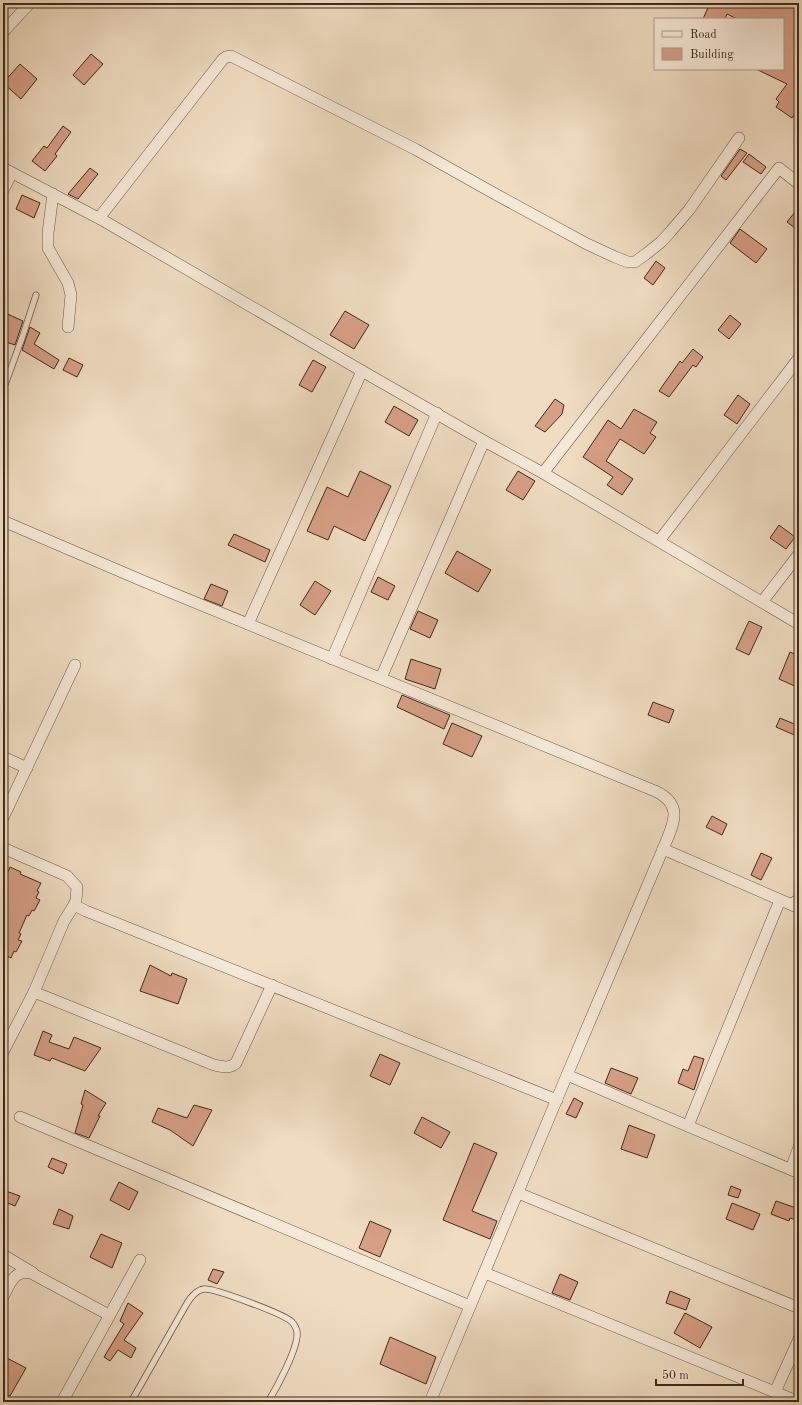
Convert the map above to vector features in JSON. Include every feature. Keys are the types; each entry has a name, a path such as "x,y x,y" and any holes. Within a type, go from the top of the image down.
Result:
{"street":[{"path":"3,32 29,3"},
{"path":"99,218 223,59 231,56 415,149 587,244 628,262 635,262 671,231 689,210 739,138"},
{"path":"543,473 779,168 799,184"},
{"path":"3,190 7,170 99,218 362,371 543,473 799,624"},
{"path":"53,194 48,226 48,248 68,283 71,295 68,327"},
{"path":"659,541 799,358"},
{"path":"248,624 362,371"},
{"path":"332,659 437,413"},
{"path":"381,678 484,441"},
{"path":"3,521 143,581 664,795 674,809 674,820 663,849 430,1402"},
{"path":"762,602 799,554"},
{"path":"3,818 75,664"},
{"path":"3,757 27,768"},
{"path":"3,848 67,876 76,887 76,900 74,905 64,921 34,992 3,1052"},
{"path":"663,849 799,908"},
{"path":"688,1126 784,902"},
{"path":"74,905 557,1100"},
{"path":"34,992 214,1065 225,1068 236,1063 272,985"},
{"path":"567,1075 795,1171 799,1147"},
{"path":"20,1117 470,1306"},
{"path":"518,1193 799,1308"},
{"path":"3,1255 110,1315"},
{"path":"62,1402 140,1260"},
{"path":"3,1297 13,1279 20,1273 27,1272 37,1275"},
{"path":"485,1273 799,1402"},
{"path":"775,1392 799,1339"}],"lane":[{"path":"3,390 36,295"},
{"path":"784,902 799,896"},
{"path":"131,1402 186,1305 192,1296 202,1289 208,1289 225,1294 280,1314 292,1322 297,1331 297,1338 292,1353 268,1402"}],"building":[{"path":"710,3 799,3 799,108 792,118 776,107 779,102 776,99 787,84 758,70 784,70 784,18 735,18 727,14 725,18 703,18"},
{"path":"91,54 103,64 84,85 73,75"},
{"path":"20,64 37,79 21,99 3,83"},
{"path":"63,126 71,132 55,154 57,156 45,171 32,161 44,146 47,148"},
{"path":"740,149 747,153 726,180 721,176"},
{"path":"749,154 766,167 761,174 743,162"},
{"path":"90,168 98,174 78,199 68,194"},
{"path":"22,195 40,203 34,218 16,209"},
{"path":"799,207 799,231 787,222"},
{"path":"740,229 767,249 756,263 730,243"},
{"path":"656,261 665,268 653,285 644,278"},
{"path":"345,311 369,325 354,349 330,335"},
{"path":"3,312 23,321 15,345 3,341"},
{"path":"730,315 741,324 729,339 718,330"},
{"path":"30,327 40,333 34,344 59,360 54,369 22,350"},
{"path":"693,349 703,357 696,367 693,365 669,397 659,391 680,361 682,363"},
{"path":"69,358 83,365 77,377 63,370"},
{"path":"313,360 326,367 312,392 299,385"},
{"path":"738,395 750,404 737,424 724,415"},
{"path":"555,399 564,405 562,414 545,432 535,426"},
{"path":"394,406 418,420 409,436 385,422"},
{"path":"634,409 657,422 650,433 656,437 644,454 620,439 606,461 633,479 622,495 607,485 613,477 583,457 608,420 621,429"},
{"path":"360,471 391,486 365,541 334,526 328,540 307,531 327,487 348,497"},
{"path":"518,471 535,481 523,500 506,490"},
{"path":"779,525 795,537 786,549 770,538"},
{"path":"234,534 270,550 265,562 228,545"},
{"path":"457,551 491,570 478,592 445,573"},
{"path":"378,577 395,586 388,600 371,592"},
{"path":"315,581 331,591 315,615 300,605"},
{"path":"211,584 228,591 222,606 204,599"},
{"path":"418,611 438,620 430,638 410,629"},
{"path":"749,621 762,627 749,655 736,649"},
{"path":"790,652 799,656 799,688 779,679"},
{"path":"411,659 441,669 435,689 405,679"},
{"path":"402,695 450,715 444,729 397,707"},
{"path":"653,702 674,710 669,723 648,715"},
{"path":"780,718 799,726 799,737 776,727"},
{"path":"452,723 482,736 472,757 443,744"},
{"path":"712,816 727,824 722,835 706,827"},
{"path":"761,853 772,858 761,880 751,875"},
{"path":"10,867 21,872 20,874 41,883 37,891 39,892 36,898 40,900 34,911 32,910 29,916 27,915 19,933 21,934 18,940 22,941 16,952 14,951 11,958 3,954 3,875 6,876"},
{"path":"150,965 171,976 172,973 187,979 178,1004 140,991"},
{"path":"43,1031 52,1035 49,1042 69,1049 74,1037 101,1048 85,1071 52,1058 50,1061 34,1055"},
{"path":"380,1054 400,1063 390,1085 370,1076"},
{"path":"694,1056 704,1059 694,1090 678,1083 683,1069 688,1071"},
{"path":"611,1068 638,1078 631,1094 605,1083"},
{"path":"85,1090 106,1103 98,1116 100,1116 89,1138 75,1133 83,1105 81,1104"},
{"path":"574,1098 583,1103 576,1118 566,1114"},
{"path":"194,1105 212,1110 193,1146 170,1130 152,1122 158,1108 187,1118"},
{"path":"422,1117 450,1132 441,1148 414,1133"},
{"path":"629,1125 655,1135 647,1158 621,1149"},
{"path":"474,1143 497,1153 472,1211 497,1221 490,1239 443,1220"},
{"path":"52,1158 67,1164 63,1174 48,1167"},
{"path":"119,1182 138,1192 129,1210 110,1200"},
{"path":"731,1186 741,1190 738,1198 728,1195"},
{"path":"3,1190 20,1196 15,1206 3,1201"},
{"path":"776,1201 799,1209 799,1221 790,1218 789,1221 771,1214"},
{"path":"732,1203 760,1214 753,1230 726,1219"},
{"path":"59,1209 73,1216 69,1229 53,1224"},
{"path":"370,1221 391,1230 380,1257 359,1248"},
{"path":"101,1234 122,1243 112,1268 90,1257"},
{"path":"213,1269 224,1272 217,1284 208,1280"},
{"path":"560,1274 578,1282 570,1300 552,1293"},
{"path":"670,1291 690,1299 686,1310 666,1303"},
{"path":"128,1303 143,1313 124,1340 136,1348 131,1358 118,1350 110,1361 104,1357 124,1324 120,1321"},
{"path":"685,1313 712,1327 700,1348 674,1333"},
{"path":"390,1337 436,1357 426,1384 380,1364"},
{"path":"3,1356 26,1368 10,1396 3,1392"}]}
